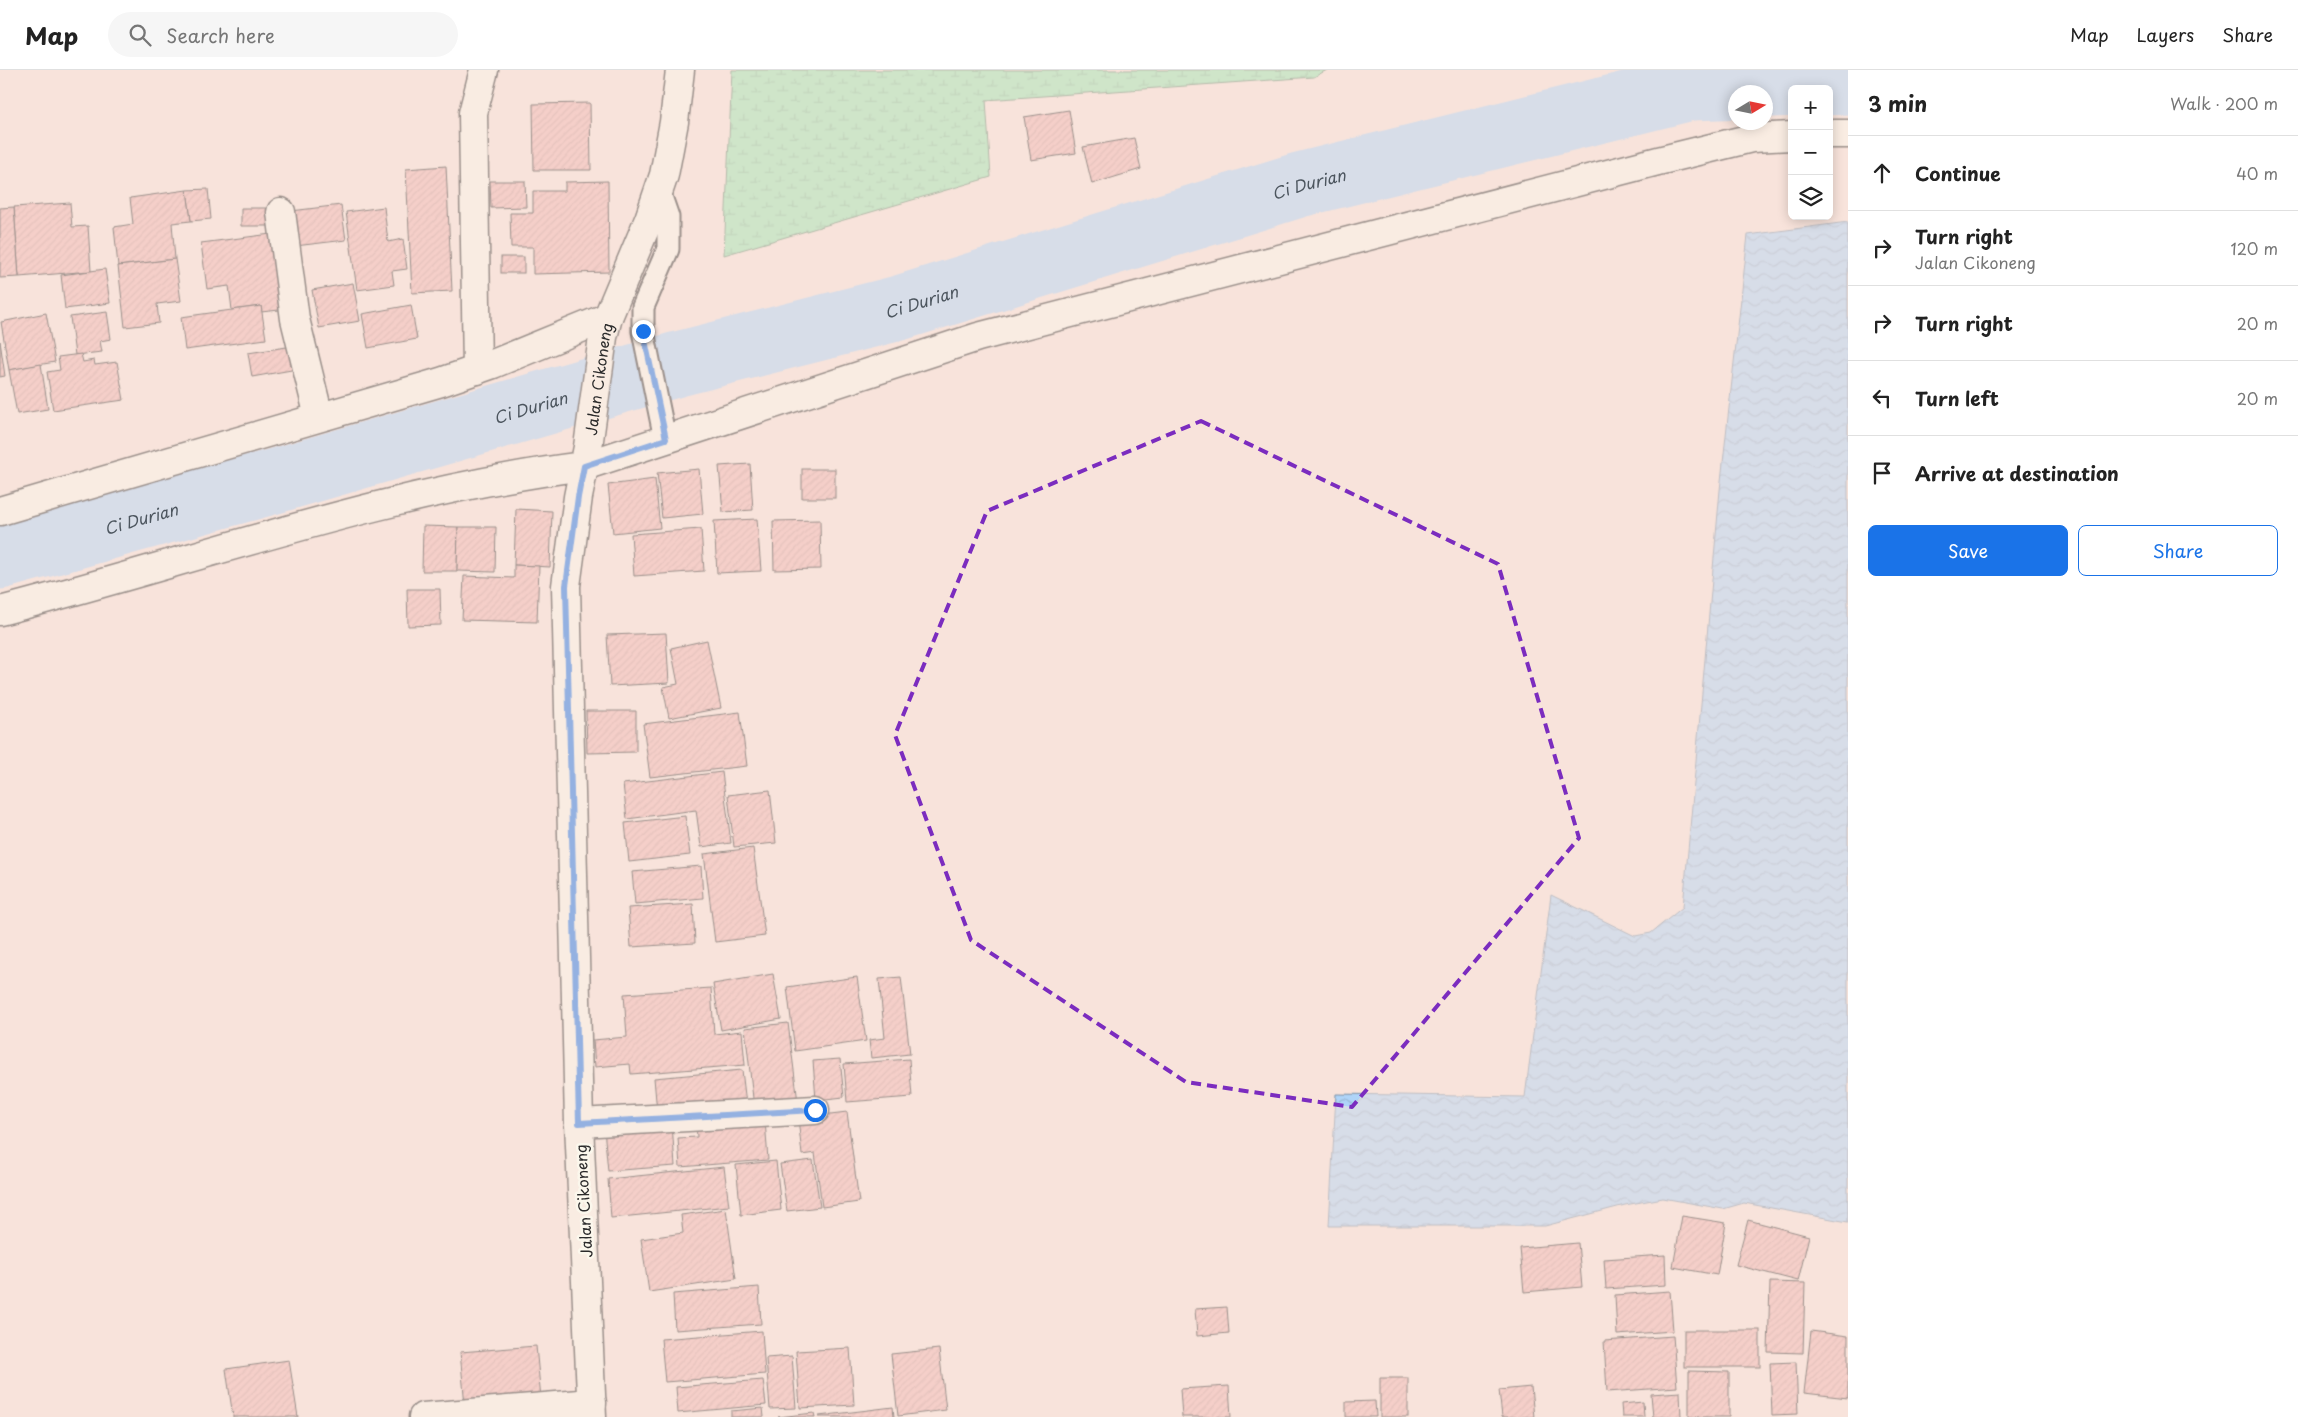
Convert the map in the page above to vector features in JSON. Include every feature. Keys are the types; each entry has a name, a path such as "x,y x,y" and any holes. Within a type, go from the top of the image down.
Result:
{"street":[{"path":"477,370 473,113 484,70"},
{"name":"Jalan Cikoneng","path":"592,1410 579,1123 566,586 578,497 606,327 659,191 674,122 680,70"},
{"path":"1833,134 1848,134"},
{"path":"0,611 98,586 351,511 548,471 664,427 987,335 1658,161 1752,138 1788,136"},
{"path":"281,212 295,319 319,417"},
{"path":"0,511 441,382 606,327"},
{"path":"579,1123 815,1110"},
{"path":"423,1417 592,1410"}],"lane":[{"path":"659,191 668,217 668,249 643,307 643,331 664,427"}],"highlighted area":[{"path":"1201,421 1498,564 1579,838 1352,1107 1186,1082 971,940 895,735 987,511"}],"green space":[{"path":"732,70 1327,70 1314,77 986,100 991,177 724,255"}],"water":[{"path":"1848,222 1848,1222 1744,1203 1723,1209 1663,1198 1625,1205 1545,1226 1329,1226 1336,1094 1525,1097 1551,895 1635,936 1651,933 1683,907 1720,490 1748,235"}],"building":[{"path":"590,103 591,170 534,170 533,104"},
{"path":"1069,110 1076,153 1031,160 1024,117"},
{"path":"1134,138 1141,169 1092,184 1083,147"},
{"path":"446,166 452,291 412,293 406,169"},
{"path":"490,181 525,181 526,207 491,208"},
{"path":"608,181 609,272 533,274 533,247 511,247 510,213 533,213 533,191 565,191 565,182"},
{"path":"208,189 211,219 191,221 187,190"},
{"path":"187,190 191,221 172,223 175,259 118,266 114,227 133,224 130,198"},
{"path":"70,203 72,227 88,226 91,271 19,277 14,207"},
{"path":"341,205 346,240 295,246 291,211"},
{"path":"14,207 19,277 0,278 0,208"},
{"path":"384,207 388,242 403,239 407,269 392,271 394,285 357,290 346,212"},
{"path":"241,208 269,208 270,226 241,226"},
{"path":"279,233 288,309 261,312 261,306 232,310 229,286 207,289 201,243"},
{"path":"501,257 524,257 524,273 501,273"},
{"path":"175,259 181,301 157,304 159,323 125,327 118,266"},
{"path":"105,269 110,303 65,309 61,275"},
{"path":"353,283 360,321 319,328 312,290"},
{"path":"411,305 417,339 368,348 362,314"},
{"path":"261,306 266,339 185,350 181,317"},
{"path":"107,312 111,339 100,341 102,352 75,355 70,317"},
{"path":"46,313 55,362 9,370 1,322"},
{"path":"0,341 5,376 0,377"},
{"path":"293,346 297,369 252,377 248,353"},
{"path":"81,354 83,362 94,360 95,365 117,362 124,400 53,410 47,372 60,370 58,357"},
{"path":"41,364 48,409 17,414 9,370"},
{"path":"750,464 753,510 723,512 719,466"},
{"path":"699,469 703,514 662,518 657,473"},
{"path":"802,469 835,469 835,498 802,498"},
{"path":"655,479 660,528 613,533 608,485"},
{"path":"516,509 552,511 550,567 514,565"},
{"path":"757,519 761,571 717,573 714,521"},
{"path":"820,520 821,569 774,570 773,521"},
{"path":"423,526 458,527 457,571 422,571"},
{"path":"458,527 496,527 495,572 457,571"},
{"path":"701,529 704,571 634,576 631,534"},
{"path":"514,565 539,566 537,622 462,620 464,576 514,578"},
{"path":"407,589 440,589 441,625 408,626"},
{"path":"666,633 669,683 610,686 607,635"},
{"path":"707,640 721,708 669,718 663,687 678,684 671,648"},
{"path":"586,711 636,711 636,752 587,753"},
{"path":"740,712 747,766 650,777 643,724"},
{"path":"722,772 731,843 701,847 696,810 627,819 623,784"},
{"path":"770,790 776,843 734,847 728,795"},
{"path":"685,816 690,855 629,862 625,823"},
{"path":"753,848 765,936 715,942 704,854"},
{"path":"701,866 703,898 635,904 632,872"},
{"path":"693,904 695,943 631,947 628,908"},
{"path":"773,974 781,1019 721,1030 713,984"},
{"path":"857,977 866,1041 795,1051 787,987"},
{"path":"901,977 910,1054 871,1058 869,1040 885,1038 879,979"},
{"path":"711,988 714,1034 742,1031 745,1065 631,1074 630,1064 595,1067 593,1040 627,1037 624,994"},
{"path":"788,1023 798,1102 754,1107 745,1028"},
{"path":"840,1059 844,1097 816,1100 813,1061"},
{"path":"909,1059 912,1097 847,1102 844,1064"},
{"path":"742,1070 746,1104 657,1112 654,1078"},
{"path":"847,1112 859,1202 822,1207 815,1153 802,1155 798,1118"},
{"path":"765,1120 768,1160 680,1167 678,1138 697,1137 696,1125"},
{"path":"672,1124 675,1166 608,1171 604,1129"},
{"path":"813,1160 820,1207 787,1211 780,1164"},
{"path":"776,1161 781,1210 741,1215 736,1165"},
{"path":"724,1167 729,1206 611,1218 608,1179"},
{"path":"726,1209 736,1279 649,1292 641,1239 683,1233 681,1215"},
{"path":"1682,1216 1726,1223 1717,1275 1673,1267"},
{"path":"1748,1220 1809,1236 1798,1281 1736,1265"},
{"path":"1578,1243 1582,1287 1524,1292 1520,1248"},
{"path":"1665,1255 1666,1285 1606,1289 1604,1259"},
{"path":"1770,1282 1805,1283 1803,1353 1768,1352"},
{"path":"759,1287 761,1324 675,1330 673,1294"},
{"path":"1670,1291 1673,1331 1617,1335 1615,1295"},
{"path":"1227,1307 1229,1333 1197,1336 1195,1309"},
{"path":"1684,1330 1760,1330 1760,1367 1684,1367"},
{"path":"762,1331 765,1374 665,1382 661,1339"},
{"path":"1811,1331 1848,1336 1848,1398 1804,1393"},
{"path":"1673,1336 1677,1387 1607,1392 1604,1341"},
{"path":"536,1346 541,1398 465,1405 460,1352"},
{"path":"850,1348 854,1405 800,1408 796,1351"},
{"path":"939,1349 946,1410 898,1416 891,1354"},
{"path":"792,1356 796,1408 770,1409 766,1358"},
{"path":"289,1360 298,1417 233,1417 226,1369"},
{"path":"1796,1362 1798,1414 1772,1415 1770,1363"},
{"path":"1689,1371 1729,1372 1729,1417 1689,1417"},
{"path":"1380,1378 1408,1378 1408,1417 1380,1417"},
{"path":"763,1380 766,1405 678,1413 676,1387"},
{"path":"1229,1386 1231,1417 1182,1417 1180,1389"},
{"path":"1531,1387 1534,1417 1502,1417 1499,1390"},
{"path":"1680,1392 1681,1417 1653,1417 1651,1394"},
{"path":"1375,1401 1376,1417 1346,1417 1346,1402"},
{"path":"1643,1402 1644,1417 1622,1417 1621,1404"},
{"path":"893,1407 894,1417 819,1417 819,1416"},
{"path":"763,1408 764,1417 731,1417 731,1411"},
{"path":"814,1413 815,1417 778,1417"}],"waterway":[{"name":"Ci Durian","path":"0,557 275,481 678,364 899,308 1299,185 1691,88 1848,82"}],"route":[{"path":"643,331 666,439 584,466 566,586 579,1123 815,1110"}]}
